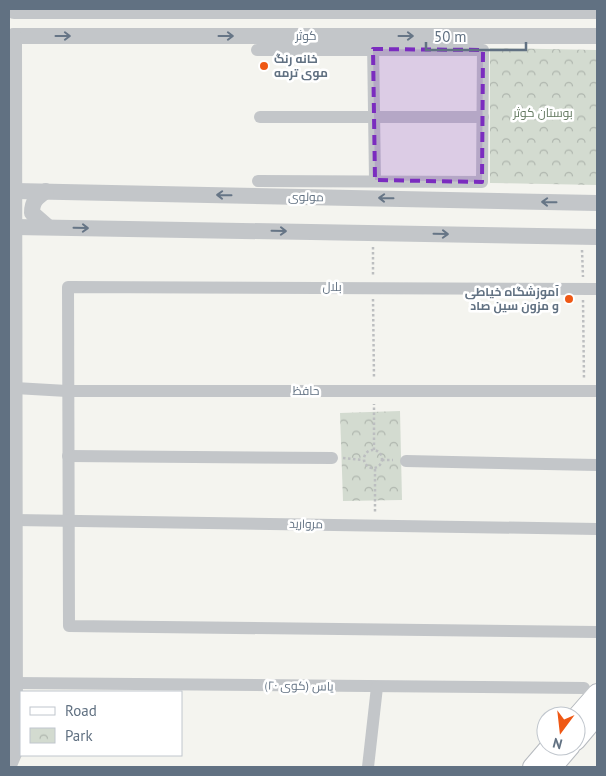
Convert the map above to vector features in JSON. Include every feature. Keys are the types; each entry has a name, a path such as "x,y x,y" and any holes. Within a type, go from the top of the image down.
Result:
{"main road":[{"path":"582,706 590,691"},
{"path":"586,729 597,716"},
{"path":"532,767 541,756"},
{"path":"553,767 563,756"}],"street":[{"name":"کوثر","path":"13,9 597,11"},
{"path":"9,765 15,751 15,190 12,38 19,20 13,9"},
{"name":"کوثر","path":"12,38 373,42 597,36"},
{"path":"373,42 375,180"},
{"path":"257,50 373,42 483,50 482,182 375,180 258,181"},
{"path":"260,117 482,117"},
{"name":"مولوی","path":"15,190 597,203"},
{"path":"46,191 36,198 32,205 32,213 48,227"},
{"path":"15,227 590,236"},
{"name":"بلال","path":"67,391 68,287 597,289"},
{"name":"حافظ","path":"15,388 67,391 597,391"},
{"path":"67,391 69,626 597,632"},
{"path":"68,456 332,458"},
{"path":"406,461 597,465"},
{"name":"مروارید","path":"15,520 597,528"},
{"name":"یاس (کوی ۲۰)","path":"15,683 590,691"},
{"path":"368,767 377,687"}],"path":[{"path":"372,233 374,450"},
{"path":"584,391 583,289 590,236"},
{"path":"374,450 379,452 382,460 380,465 375,468 366,466 364,460 367,451 374,450"},
{"path":"332,458 364,460"},
{"path":"375,468 375,525"}],"highlighted area":[{"path":"373,49 483,50 482,182 375,180"}],"green space":[{"name":"بوستان کوثر","path":"490,48 597,50 597,185 490,183"},
{"path":"400,411 402,500 343,501 340,413"}],"place":[{"name":"خانه رنگ موی ترمه","path":"264,66"},
{"name":"آموزشگاه خیاطی و مزون سین صاد","path":"569,299"}]}
